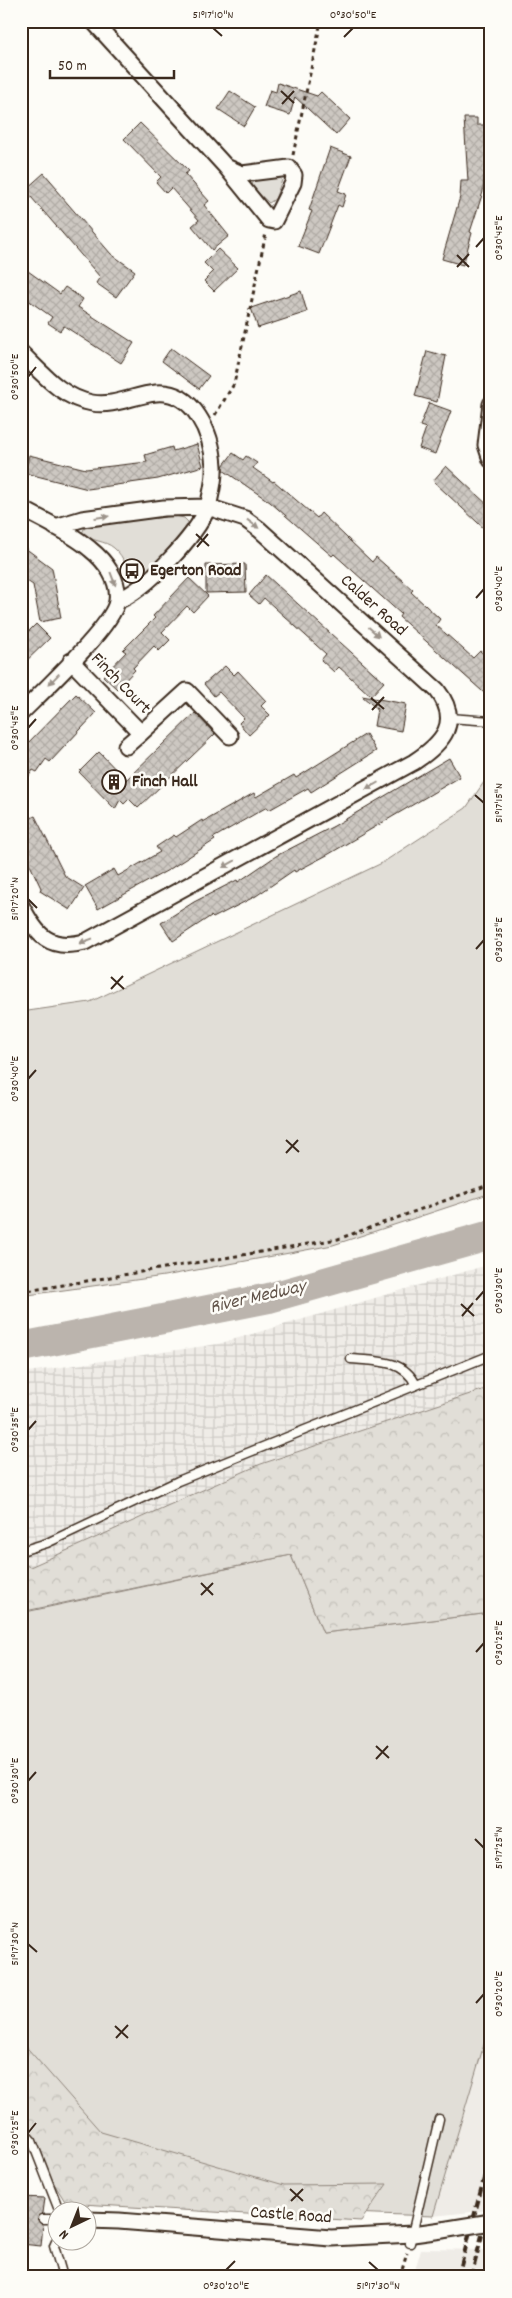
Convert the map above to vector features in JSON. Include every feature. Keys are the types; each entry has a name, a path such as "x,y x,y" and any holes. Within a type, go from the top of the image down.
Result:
{"street":[{"path":"93,21 226,167 269,220 274,221 293,183 294,175 289,168 242,174 226,167"},
{"path":"21,354 64,393 87,401 109,403 156,393 178,396 191,406 205,430 214,465 213,486 208,507 197,528 183,544 134,594 117,601"},
{"path":"491,404 486,445 491,460"},
{"name":"Calder Road","path":"55,527 82,519 164,508 208,507 245,519 260,530 437,690 445,701 449,718"},
{"path":"21,508 89,548 106,565 116,585 117,601 103,628 21,713"},
{"name":"Finch Court","path":"71,661 141,733"},
{"name":"Finch Court","path":"126,746 187,691 230,736"},
{"path":"21,905 33,927 45,940 60,945 84,942 414,762 441,740 449,718"},
{"name":"Castle Road","path":"98,2220 331,2238 412,2239 442,2230 491,2222"}],"lane":[{"path":"449,718 491,722"},
{"path":"21,1551 48,1543 178,1481 491,1355"},
{"path":"351,1359 386,1362 401,1367 409,1373 416,1385"},
{"path":"412,2239 439,2119"},
{"path":"21,2129 32,2141 55,2200"},
{"path":"43,2219 48,2219"},
{"path":"55,2250 63,2277"}],"path":[{"path":"289,168 299,132 321,21"},
{"path":"205,430 234,384 243,333 269,220"},
{"path":"21,1292 338,1239 491,1184"},
{"path":"400,2277 412,2239"}],"shaded area":[{"path":"484,1266 491,1281 491,1387 261,1464 30,1567 21,1565 21,1373 218,1344"},
{"path":"491,2021 491,2210 433,2216"},
{"path":"421,2249 491,2250 491,2277 413,2277"}],"green space":[{"path":"274,174 282,180 275,199 269,203 254,189 252,184 255,180"},
{"path":"175,516 184,518 188,522 187,531 142,578 134,582 123,560 114,548 82,533 85,527 90,525"},
{"path":"491,772 491,1193 333,1245 164,1276 21,1296 21,998 28,1011 90,1002 382,863 466,808"},
{"path":"491,1387 491,1613 323,1633 291,1555 21,1612 21,1563 30,1567 261,1464"},
{"path":"291,1555 323,1633 491,1613 491,2021 433,2216 98,2204 98,2200 65,2200 21,2107 21,1613"},
{"path":"21,2041 101,2132 284,2185 387,2184 361,2221 98,2205 98,2200 64,2200 21,2130"}],"building":[{"path":"278,83 317,96 321,92 350,119 336,135 295,97 290,115 264,107 270,90 276,92"},
{"path":"230,91 255,107 244,126 218,109"},
{"path":"464,118 477,118 477,125 486,125 485,143 487,143 490,176 484,176 483,192 470,232 472,233 463,265 442,259 460,197 461,181 468,181"},
{"path":"140,123 189,171 185,174 209,201 204,205 229,236 212,250 192,226 199,220 171,188 166,193 156,182 161,177 124,139"},
{"path":"330,148 351,156 338,191 346,194 342,207 338,205 319,254 298,246 312,211 309,210"},
{"path":"44,173 57,188 56,190 111,254 135,271 116,297 96,283 100,277 25,190"},
{"path":"218,249 238,268 214,291 204,281 213,272 204,263"},
{"path":"21,266 60,294 65,287 83,299 78,307 134,343 121,363 64,326 60,331 48,323 52,317 21,295"},
{"path":"301,291 307,312 258,328 251,308"},
{"path":"171,348 209,376 199,389 162,361"},
{"path":"427,351 446,356 437,402 415,396"},
{"path":"429,403 451,411 435,454 419,448 426,428 420,426"},
{"path":"197,444 203,466 158,479 88,489 25,473 29,455 86,469 147,462 145,455 172,447 173,451"},
{"path":"233,453 243,460 246,456 257,463 253,468 274,481 317,518 321,513 372,562 376,557 413,590 411,592 440,619 436,625 473,658 480,651 491,660 491,699 399,617 401,614 334,554 332,556 270,502 223,470 223,466"},
{"path":"446,466 491,508 491,535 433,481"},
{"path":"21,545 52,568 61,618 40,622 33,585 21,577"},
{"path":"245,564 246,592 206,593 206,565"},
{"path":"266,575 384,682 371,696 339,667 334,672 321,660 326,654 264,598 259,604 249,595"},
{"path":"189,578 208,596 193,612 187,606 162,632 170,640 159,651 154,646 133,668 135,670 117,689 103,676 126,652 123,650 155,618 153,616"},
{"path":"36,624 50,638 21,666 21,639"},
{"path":"225,666 234,675 238,671 266,701 261,706 270,715 249,735 239,723 244,718 219,692 214,696 204,684"},
{"path":"76,694 96,713 50,762 46,759 37,772 33,770 21,787 21,750"},
{"path":"362,696 406,704 401,731 374,726 377,709"},
{"path":"195,713 215,734 138,808 129,799 124,804 120,800 115,809 79,772 99,752 126,780"},
{"path":"366,734 376,751 311,792 308,788 269,810 267,807 213,838 215,840 170,869 98,909 85,886 114,869 118,876 160,852 156,847 174,835 176,837 202,820 203,822 254,793 256,797 294,775 296,778"},
{"path":"449,758 460,777 329,854 295,872 294,870 256,896 213,918 211,916 173,941 161,923 194,902 237,880 238,882 276,856 334,826"},
{"path":"35,816 65,876 84,888 70,910 40,891 41,888 21,846 21,823"},
{"path":"21,2197 45,2198 43,2213 37,2219 43,2225 41,2246 21,2244"}],"waterway":[{"name":"River Medway","path":"21,1347 269,1298 491,1235"}],"railway":[{"path":"458,2277 491,2152"},
{"path":"471,2277 491,2201"}],"place":[{"name":"Egerton Road","path":"132,571"},
{"name":"Finch Hall","path":"114,782"}]}
